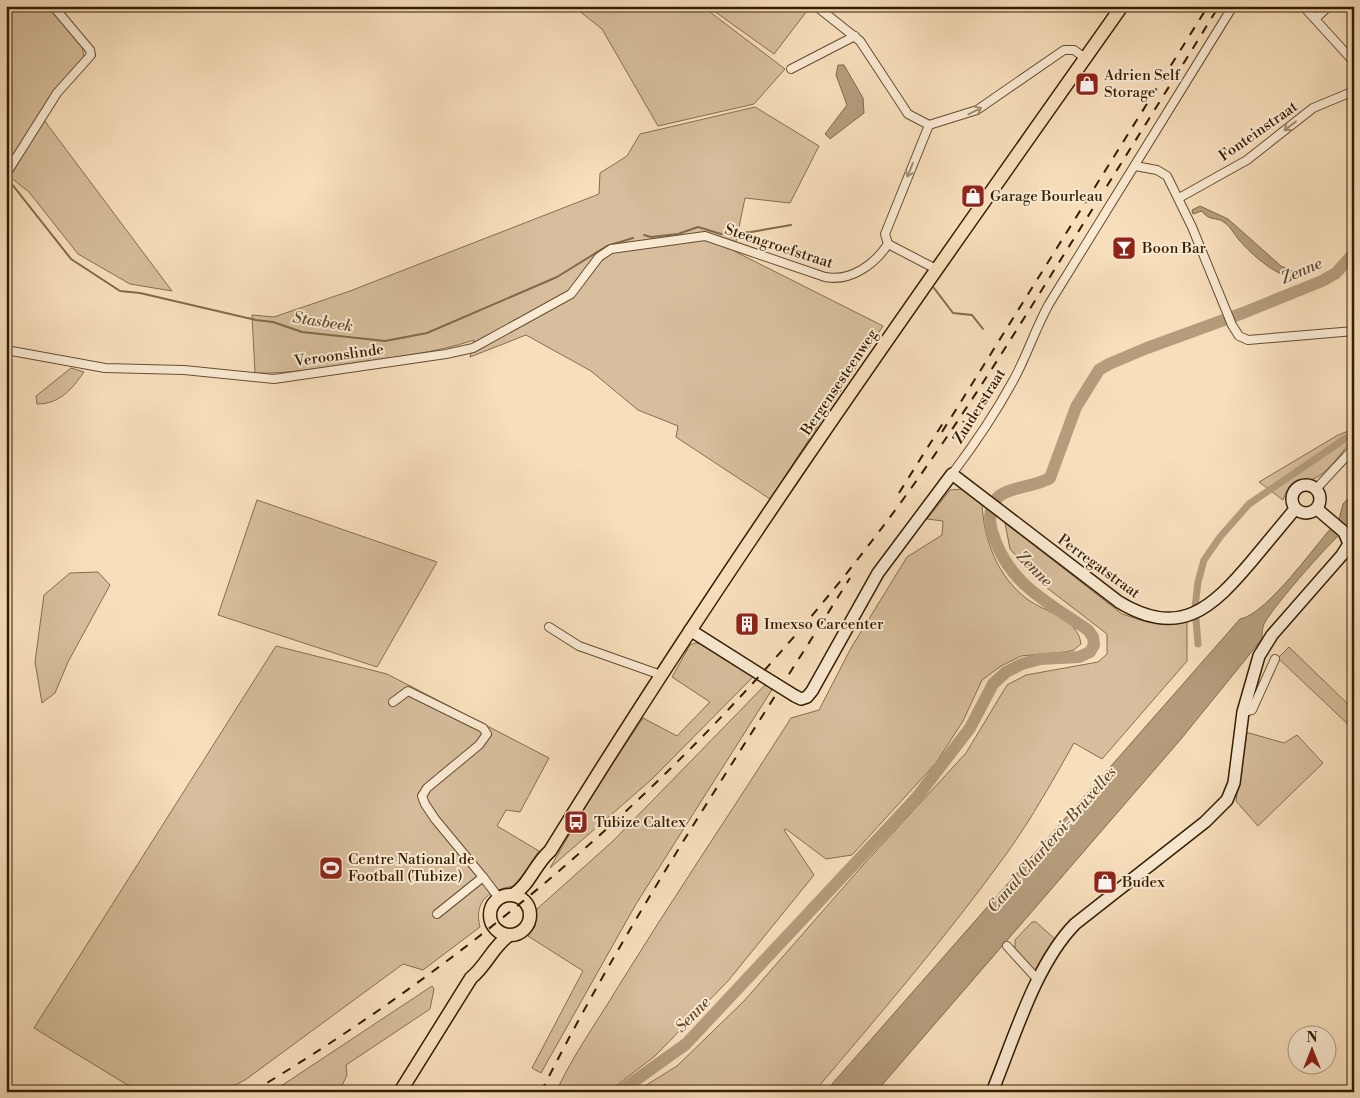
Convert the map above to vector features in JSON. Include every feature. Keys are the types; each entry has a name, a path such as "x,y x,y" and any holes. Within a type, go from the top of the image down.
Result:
{"main road":[{"name":"Bergensesteenweg","path":"550,851 690,630 936,269 1122,6"},
{"path":"471,978 472,970 485,949 492,926 490,911 499,898 513,895 524,886 543,856 550,851"},
{"path":"526,903 549,860 550,851"},
{"path":"492,926 508,936 519,934 528,925 530,914 526,903 513,895"},
{"path":"400,1092 471,978 477,973 496,946 508,936"}],"street":[{"path":"6,174 57,93 91,55 90,50 53,6"},
{"path":"816,6 855,36 908,114 929,125 977,110 1064,50 1074,50 1085,58"},
{"name":"Zuiderstraat","path":"690,630 795,696 801,699 807,697 878,573 952,474 1014,380 1037,325 1233,6"},
{"path":"1303,6 1354,62"},
{"path":"1315,19 1329,6"},
{"path":"791,69 855,36"},
{"name":"Fonteinstraat","path":"1179,198 1247,160 1313,108 1354,91"},
{"path":"929,125 885,234 888,244 936,269"},
{"path":"1134,166 1156,170 1166,176 1179,198 1232,325 1239,336 1248,340 1354,331"},
{"name":"Steengroefstraat","path":"641,243 705,236 825,277 836,279 854,274 870,264 880,256 888,244"},
{"name":"Veroonslinde","path":"6,350 105,368 184,370 274,379 446,354 473,348 571,294 598,258 611,249 641,243"},
{"path":"1316,490 1354,448"},
{"name":"Perregatstraat","path":"952,474 1120,602 1138,613 1162,617 1184,616 1206,608 1231,586 1295,509"},
{"path":"1307,485 1316,490 1320,499 1317,509 1306,514 1295,509 1291,500 1294,491 1307,485"},
{"path":"992,1092 1038,980 1060,939 1075,924 1205,822 1227,800 1234,783 1243,712 1252,674 1264,646 1351,544 1344,532 1317,509"},
{"path":"549,627 579,646 661,675"},
{"path":"1243,712 1252,710 1275,659"},
{"path":"393,702 408,691 483,728 486,734 479,746 427,788 422,796 435,819 484,877 499,898"},
{"path":"436,914 484,877"},
{"path":"1007,946 1038,980"}],"shaded area":[{"path":"6,6 50,6 82,45 84,58 52,93 6,167"},
{"path":"573,6 702,6 785,69 754,104 658,126 602,29"},
{"path":"707,6 810,6 810,7 774,54"},
{"path":"755,107 819,146 790,203 745,198 734,251 883,326 770,499 676,437 678,426 638,410 591,371 526,335 470,357 474,340 400,357 279,373 255,373 252,315 274,317 350,291 599,194 600,173 627,156 640,134"},
{"path":"44,120 172,291 130,284 78,254 29,192 10,177"},
{"path":"71,368 84,372 70,390 52,401 37,404 36,396"},
{"path":"1354,429 1346,448 1329,468 1313,479 1299,480 1291,484 1283,500 1259,482 1338,435"},
{"path":"963,489 982,504 989,544 1008,580 1027,599 1068,622 1079,635 1081,644 1074,650 1065,652 1021,656 1001,666 982,680 963,721 936,763 852,855 826,859 786,829 784,830 814,875 728,981 655,1056 608,1092 556,1092 578,1052 639,953 791,718 819,710 851,648 907,557 942,535 943,521 927,519 950,490"},
{"path":"257,500 437,562 377,667 218,615"},
{"path":"1005,523 1122,614 1147,622 1178,624 1187,622 1187,661 1102,759 1074,743 1025,826 984,884 913,974 814,1092 635,1092 677,1066 744,1001 863,865 966,753 1007,685 1026,675 1098,662 1107,654 1107,634 1042,584 1010,549"},
{"path":"98,572 110,585 68,662 55,693 42,703 35,662 44,595 70,573"},
{"path":"695,643 704,644 753,677 651,780 550,868 595,790 643,718 677,736 710,702 672,677 690,645"},
{"name":"Centre National de Football (Tubize)","path":"276,646 387,674 549,758 520,812 506,810 497,826 539,851 515,886 492,893 482,903 479,910 480,927 423,970 403,964 245,1080 222,1092 139,1092 34,1028"},
{"path":"1289,647 1354,710 1354,730 1278,658"},
{"path":"767,683 773,688 636,904 541,1073 532,1068 583,971 528,936 535,926 537,909 613,841"},
{"path":"1249,733 1284,743 1297,735 1323,763 1258,826 1236,801 1245,734"},
{"path":"1032,922 1036,922 1055,939 1037,973 1015,949 1015,940"},
{"path":"432,986 434,989 430,1009 346,1065 347,1075 339,1092 272,1092"}],"water":[{"path":"838,65 844,65 863,98 864,113 830,139 825,134 847,105 836,75"},
{"path":"1200,206 1228,219 1281,266 1297,273 1297,276 1283,275 1258,259 1222,221 1207,217 1202,211 1193,214 1192,210"},
{"name":"Canal Charleroi-Bruxelles","path":"1354,492 1354,522 1292,586 1264,624 1262,639 1181,739 876,1092 825,1092 1240,619 1251,614 1278,591 1339,519 1343,504"}],"waterway":[{"name":"Stasbeek","path":"6,184 11,183 71,259 120,291 140,293 256,320 273,322 302,332 385,341 427,333 557,277 607,246 633,238"},
{"name":"Stasbeek","path":"644,235 651,237 678,234 698,227 721,234 751,232 791,225"},
{"name":"Zenne","path":"619,1092 686,1044 917,797 970,728 993,684 1006,672 1022,664 1040,659 1079,657 1090,652 1094,645 1093,637 1088,630 1043,600 1018,578 1007,564 992,531 990,519 992,506 1002,494 1050,478 1076,407 1099,370 1147,348 1243,313 1322,281 1336,273 1354,253"},
{"name":"Stasbeek","path":"934,288 953,313 972,315 983,329"},
{"path":"1198,644 1195,607 1198,582 1204,560 1220,537 1249,504 1346,438"}],"railway":[{"path":"942,432 1208,6"},
{"path":"252,1092 340,1037 424,978 506,915 586,848 661,778 734,704 803,627 894,512 967,407 1219,6"},
{"path":"899,493 943,423"},
{"path":"541,1092 576,1025 650,895 850,578"}],"place":[{"name":"Adrien Self Storage","path":"1087,84"},
{"name":"Garage Bourleau","path":"973,196"},
{"name":"Boon Bar","path":"1124,248"},
{"name":"Imexso Carcenter","path":"747,624"},
{"name":"Tubize Caltex","path":"576,822"},
{"name":"Centre National de Football (Tubize)","path":"331,868"},
{"name":"Budex","path":"1105,882"}],"water label":[{"name":"Senne","path":"692,1014"}]}
